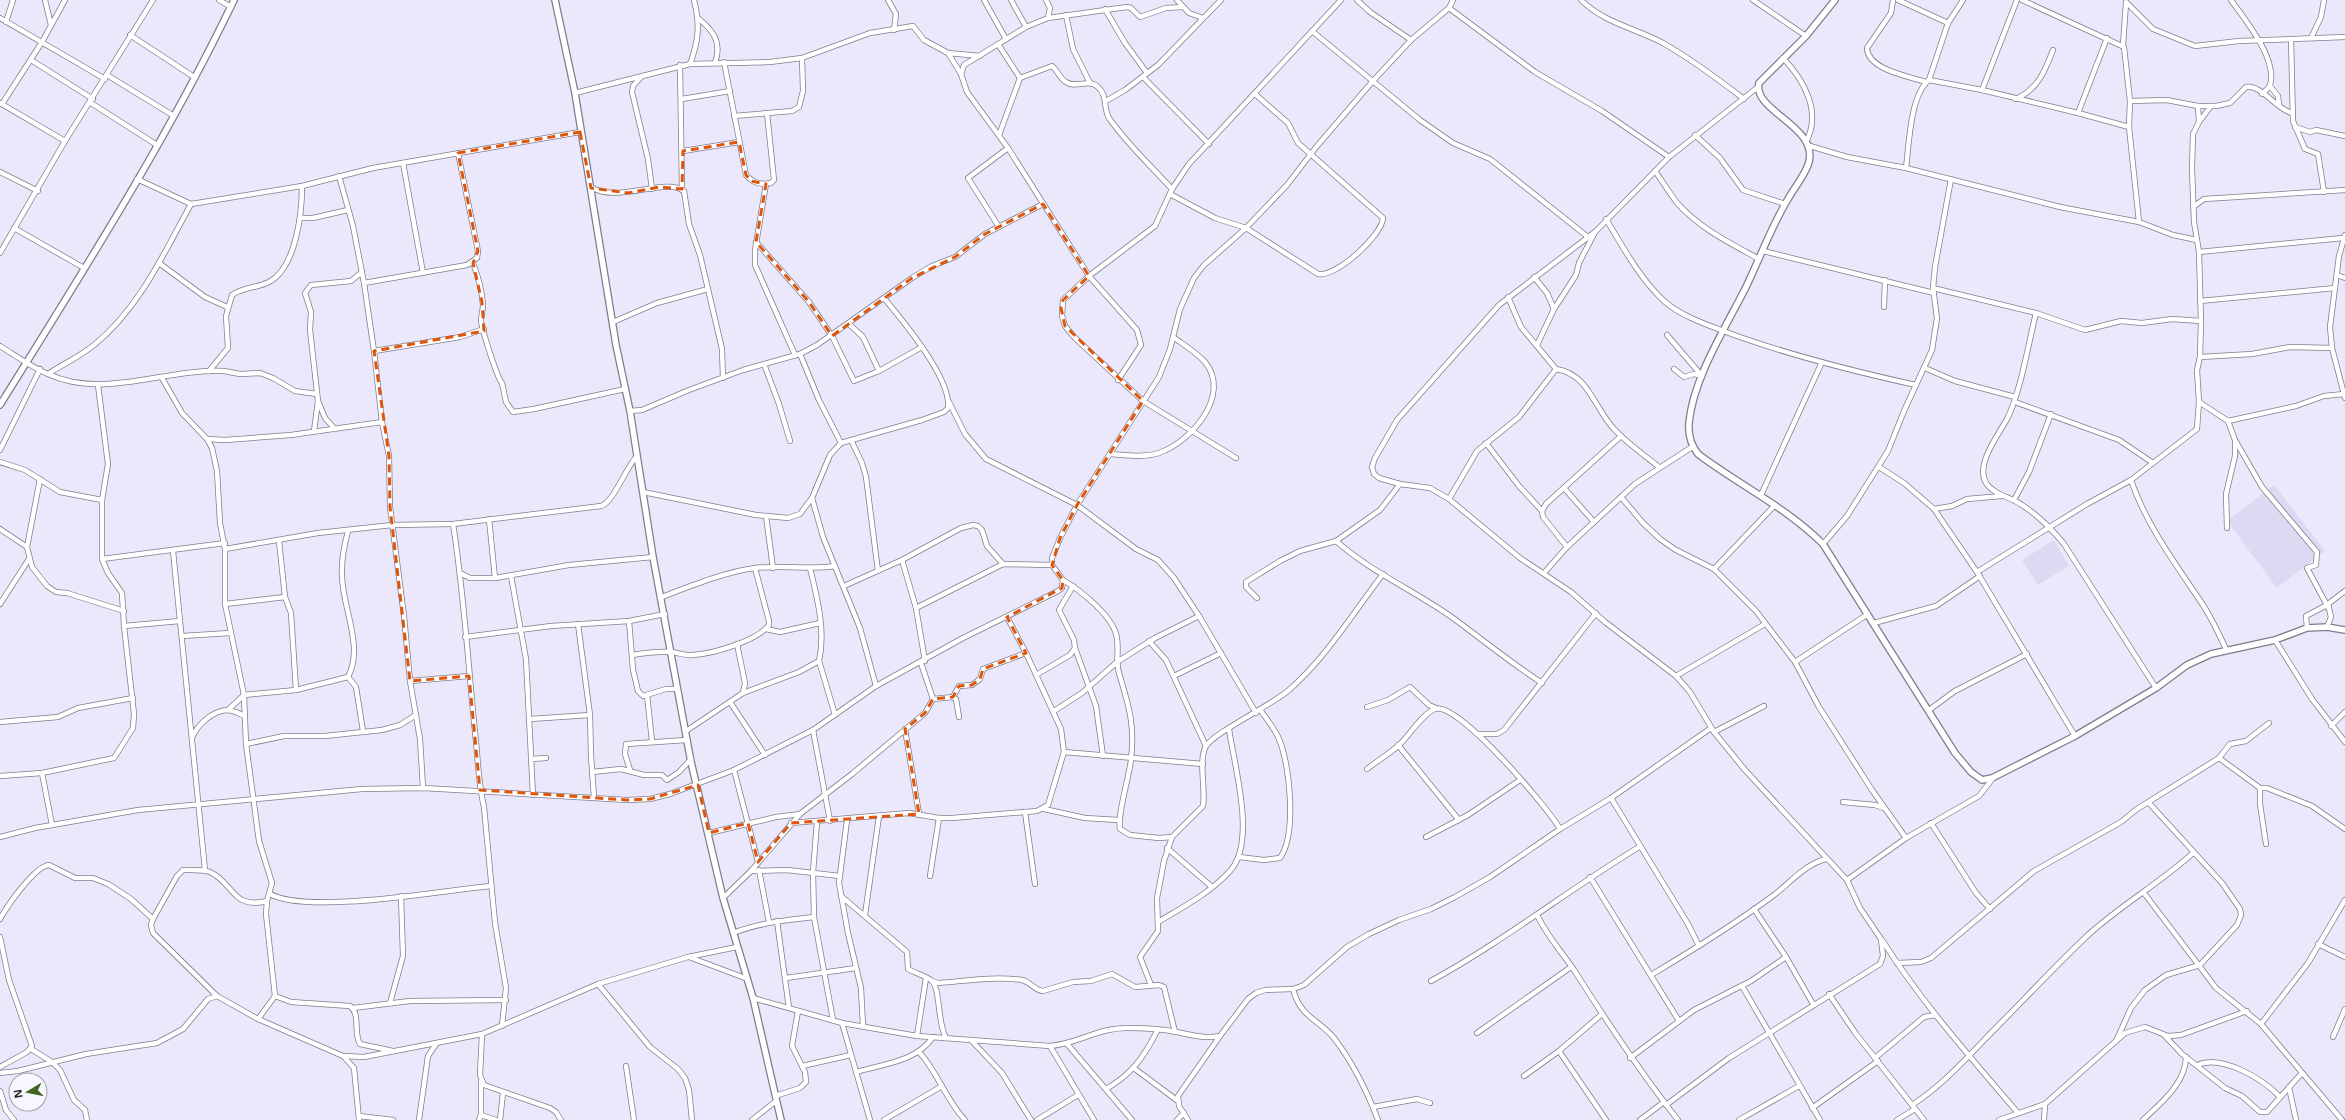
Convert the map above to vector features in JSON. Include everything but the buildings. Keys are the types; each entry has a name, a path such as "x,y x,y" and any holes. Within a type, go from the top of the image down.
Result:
{"street":[{"path":"6,22 13,0"},
{"path":"44,0 51,26"},
{"path":"65,0 31,60 1,103 65,141"},
{"path":"0,252 38,191 65,141 92,101 130,35 153,0"},
{"path":"219,0 231,7"},
{"path":"0,405 84,268 174,116 234,0"},
{"path":"555,0 575,93 580,132 630,411 653,557 662,597 691,759 732,933 753,998 780,1120"},
{"path":"690,64 699,36 699,19 694,0"},
{"path":"888,0 896,14 894,30"},
{"path":"984,0 1006,39"},
{"path":"1011,0 1026,27"},
{"path":"1046,0 1050,8 1048,18"},
{"path":"1176,0 1189,13 1203,18"},
{"path":"1106,101 1145,75 1221,0"},
{"path":"1236,458 1194,431 1163,415 1143,401 1118,380 1075,338 1065,326 1062,316 1063,300 1089,276 1151,230 1159,220 1172,189 1189,164 1341,0"},
{"path":"1357,0 1370,12 1411,40"},
{"path":"1172,837 1160,838 1130,835 1120,829 1119,820 1131,759 1133,732 1131,711 1117,662 1116,633 1111,624 1097,607 1073,586 1063,580 1052,565 1052,558 1077,505 1159,377 1173,337 1180,309 1194,278 1204,265 1246,228 1288,185 1372,82 1411,40 1449,8 1453,0"},
{"path":"1581,0 1606,19 1663,43 1722,82 1744,99"},
{"path":"1753,0 1806,36"},
{"path":"1537,345 1554,309 1576,275 1579,263 1595,232 1606,219 1669,157 1695,135 1758,87 1761,79 1806,36 1835,0"},
{"path":"1893,0 1891,13 1867,48 1867,55 1876,65 1928,81 1982,90 2129,127"},
{"path":"1898,0 1948,23"},
{"path":"1906,168 1914,108 1920,90 1928,81 1948,23 1963,0"},
{"path":"1982,90 2017,0"},
{"path":"2022,0 2123,45"},
{"path":"2231,0 2259,41 2271,76 2270,86 2262,94"},
{"path":"2311,38 2321,18 2324,0"},
{"path":"2126,1 2153,29 2195,46 2239,41 2345,38"},
{"path":"2126,1 2123,45 2125,49 2130,101 2129,127 2139,222"},
{"path":"961,74 964,65 1026,27 1048,18 1127,7 1131,8 1140,17 1144,17 1157,11 1182,7"},
{"path":"1449,8 1535,72 1602,111 1669,157"},
{"path":"1105,9 1145,75 1209,144"},
{"path":"1066,15 1072,49 1090,83 1100,90 1106,101 1108,116 1120,132 1172,189"},
{"path":"0,18 174,116"},
{"path":"699,19 711,29 716,37 718,48 715,62"},
{"path":"575,93 680,65 715,62 770,62 802,58 870,34 913,26 924,40 948,54 980,56"},
{"path":"1312,31 1372,82 1443,138 1496,163 1588,237"},
{"path":"130,35 194,77"},
{"path":"2078,113 2107,38"},
{"path":"2291,39 2292,113 2295,127 2304,149 2318,154 2324,192"},
{"path":"998,44 1020,78"},
{"path":"2016,99 2033,89 2046,68 2053,50"},
{"path":"948,54 961,74 967,92 1008,148 1089,276 1137,330 1141,338 1141,344 1118,380"},
{"path":"734,116 792,111 799,107 803,91 802,58"},
{"path":"1784,58 1801,81 1811,104 1813,120 1812,132 1808,144 1810,158 1805,173 1785,204 1702,376 1689,423 1692,447 1714,467 1761,495 1812,532 1823,544 1955,752 1971,772 1982,780 1993,778 2075,736 2156,688 2187,665 2226,649 2275,640 2307,628 2327,627 2345,630"},
{"path":"31,60 157,145"},
{"path":"724,62 746,175 751,181 766,184 771,183 774,176 767,113"},
{"path":"680,65 683,151 682,190 689,224 700,255 723,356 723,378"},
{"path":"999,135 1020,78 1052,66 1066,82 1071,84 1090,83"},
{"path":"642,76 632,86 632,92 648,159 652,189"},
{"path":"2270,86 2278,96 2279,105"},
{"path":"1758,87 1762,98 1808,144 1847,157 1906,168 2060,207 2139,222 2173,235 2197,240"},
{"path":"2130,101 2167,100 2198,106 2211,106 2230,103 2246,87 2257,88 2262,94 2292,113"},
{"path":"682,99 730,91"},
{"path":"1170,194 1215,218 1246,228 1306,268 1324,276 1344,265 1374,236 1381,227 1383,218 1298,143 1288,123 1255,94"},
{"path":"2198,106 2199,122"},
{"path":"1874,623 1936,606 1978,574 2050,527 2131,480 2197,429 2199,402 2197,370 2200,357 2201,321 2199,252 2193,207 2192,168 2194,134 2199,122 2211,106"},
{"path":"2295,127 2310,132 2316,130 2345,136"},
{"path":"137,179 191,204 302,186 403,162 580,132"},
{"path":"1695,135 1720,158 1743,190 1785,204"},
{"path":"683,151 739,142"},
{"path":"999,226 968,178 1008,148"},
{"path":"458,153 478,251 473,262 480,287 483,307 482,322 496,374 502,383 506,402 513,412 534,409 625,389"},
{"path":"403,162 423,273"},
{"path":"1655,171 1678,203 1695,220 1712,233 1759,258"},
{"path":"0,172 38,191"},
{"path":"340,176 364,283 382,422 389,456 388,485 392,525 404,616 410,681 420,739 423,788"},
{"path":"1823,544 1837,529 1879,467 1888,451 1904,411 1925,368 1937,327 1934,291 1940,236 1951,179"},
{"path":"766,184 756,242 755,265 841,443"},
{"path":"209,371 228,348 225,329 227,307 232,295 238,290 261,285 279,275 292,250 301,218 302,186"},
{"path":"591,187 596,190 614,192 652,189 659,187 682,190"},
{"path":"2193,207 2204,199 2345,190"},
{"path":"48,374 93,346 115,326 159,263 191,204"},
{"path":"630,411 650,407 723,378 797,354 832,336 884,298 932,266 954,257 999,226 1043,204"},
{"path":"301,218 313,218 348,210"},
{"path":"1606,219 1645,278 1664,301 1699,322 1792,354 1916,385"},
{"path":"14,228 84,268"},
{"path":"1595,232 1534,277 1490,314 1397,420 1384,440 1375,458 1372,467 1374,474 1379,478 1400,484 1430,488 1449,499 1520,558 1544,572 1571,592 1676,676 1690,692 1713,730 1745,770 1847,880 1860,908 1934,1015 1968,1057 2018,1113"},
{"path":"2199,252 2344,237 2330,326 2332,348 2344,396 2324,396 2296,406 2228,421"},
{"path":"756,242 809,302 832,336 854,381 879,371 922,347"},
{"path":"1763,251 2036,314 2084,330 2121,321 2142,323 2172,319 2201,321"},
{"path":"364,283 423,273 473,262"},
{"path":"159,263 205,297 227,307"},
{"path":"335,429 325,418 318,401 310,330 311,312 305,295 306,291 311,286 351,281 362,272"},
{"path":"2338,274 2345,278"},
{"path":"1534,277 1547,293 1554,309"},
{"path":"1884,307 1885,280"},
{"path":"2200,301 2335,288"},
{"path":"613,322 657,303 708,289"},
{"path":"884,298 922,347 940,376 949,402 965,434 986,459 1077,505 1136,549 1158,560 1174,578 1200,616 1258,712 1277,734 1281,747 1288,786 1289,834 1286,850 1280,858 1264,860 1240,857"},
{"path":"1508,298 1521,327 1556,369 1566,371 1580,379 1613,428 1659,467"},
{"path":"2036,314 2015,400 1989,449 1984,472 1986,482 2003,496 2014,500 2038,516 2050,527 2064,544 2156,688"},
{"path":"848,324 862,337 879,371"},
{"path":"374,351 460,338 484,329"},
{"path":"1667,335 1702,376"},
{"path":"1110,454 1138,457 1157,453 1173,447 1194,431 1205,416 1209,407 1212,392 1211,372 1197,354 1173,337"},
{"path":"0,346 48,374 75,382 98,385 209,371 260,373 274,378 295,391 317,394"},
{"path":"2200,357 2252,354 2290,347 2332,348"},
{"path":"1761,495 1822,362"},
{"path":"764,364 780,404 790,441"},
{"path":"1925,368 1955,381 2015,400 2127,444 2153,463"},
{"path":"0,450 40,369"},
{"path":"1449,499 1472,457 1486,443 1519,417 1556,369"},
{"path":"1674,369 1684,377 1694,374 1702,376"},
{"path":"162,378 182,413 208,439 212,448 217,471 220,523 225,543 225,604 244,695 246,744 255,799 259,841 272,883 267,901 267,930 275,996 258,1019"},
{"path":"0,776 42,773 114,758 133,728 133,698 124,626 122,594 108,573 102,560 102,500 108,464 98,385"},
{"path":"314,431 318,401"},
{"path":"643,492 766,516 794,518 803,512 812,498 830,455 841,443 944,412 948,408 949,402"},
{"path":"2199,402 2228,421 2235,440 2262,487 2317,552 2316,565 2307,568 2328,607 2331,617 2327,627"},
{"path":"2014,500 2029,472 2051,414"},
{"path":"208,439 217,440 291,435 382,422"},
{"path":"1542,511 1546,504 1621,436"},
{"path":"212,448 217,440"},
{"path":"851,440 862,462 866,477 878,571"},
{"path":"2227,528 2226,494 2235,456 2235,440"},
{"path":"1486,443 1519,486 1542,511 1546,524 1567,548"},
{"path":"1544,572 1567,548 1635,484 1692,447"},
{"path":"225,549 279,541 318,533 348,531 392,525 453,524 604,506 609,501 630,463 637,456"},
{"path":"0,462 25,470 40,478 60,492 102,500"},
{"path":"1879,467 1904,483 1934,509 1978,574 2075,736"},
{"path":"40,478 27,547 29,559 38,576 47,586 56,592 66,592 124,611"},
{"path":"2131,480 2142,509 2190,588 2203,606 2226,649"},
{"path":"1257,598 1246,587 1246,582 1261,572 1300,551 1336,541 1380,510 1400,484"},
{"path":"1564,488 1594,522"},
{"path":"1934,509 1952,506 1967,499 2003,496"},
{"path":"812,498 835,566 860,628 876,686"},
{"path":"1621,498 1643,523 1660,539 1676,550 1714,569 1746,600 1795,662 1819,707 1885,809 1906,838"},
{"path":"1714,569 1775,505"},
{"path":"766,516 773,568"},
{"path":"489,519 495,578"},
{"path":"453,524 460,573 465,636 479,764 480,790 484,807 495,923 503,964 506,1000 502,1026"},
{"path":"844,586 902,560 960,528 973,525 978,526 982,530 987,546 1003,564"},
{"path":"1,531 27,547"},
{"path":"191,740 198,726 213,716 228,710 244,695 296,690 348,677 352,670 353,640 342,578 348,531"},
{"path":"279,541 285,597 291,613 296,690"},
{"path":"1336,541 1383,574 1453,618 1519,669 1542,683"},
{"path":"102,560 225,543"},
{"path":"174,551 191,740 205,870"},
{"path":"460,573 470,578 481,580 569,565 653,557"},
{"path":"0,604 29,559"},
{"path":"723,898 751,871 800,814 826,795 925,713 934,699 923,662 916,608 902,560"},
{"path":"916,608 1003,564 1052,565"},
{"path":"662,597 685,588 755,568 810,568 835,566"},
{"path":"632,655 671,652 696,655 737,644 766,629 769,625 768,613 755,568"},
{"path":"810,568 818,601 820,623 819,661 835,715"},
{"path":"1206,746 1229,729 1258,712 1300,680 1383,574"},
{"path":"511,576 526,659 533,795"},
{"path":"0,837 52,825 138,810 362,789 423,788 480,790 533,795 650,799 698,786 765,755 813,730 876,686 923,662 963,638 1058,592 1062,588 1063,580"},
{"path":"1073,586 1059,610 1074,640 1075,648 1089,686 1099,725 1103,756"},
{"path":"2307,628 2306,616 2328,607 2328,604 2334,598 2345,591"},
{"path":"225,604 285,597"},
{"path":"1478,734 1497,734 1504,730 1596,613"},
{"path":"465,636 578,624 629,621 665,614"},
{"path":"1795,662 1868,614"},
{"path":"1054,711 1075,698 1117,662 1149,641 1200,616"},
{"path":"1007,618 1026,653 1061,729 1064,752 1051,800 1044,809"},
{"path":"124,626 180,621"},
{"path":"629,621 632,655 638,691 641,695 647,695 666,689 678,689"},
{"path":"766,629 780,632 820,623"},
{"path":"578,624 590,715 594,797"},
{"path":"1676,676 1765,624"},
{"path":"182,636 230,633"},
{"path":"2275,640 2312,699 2331,726 2345,742"},
{"path":"1149,641 1166,660 1206,746 1203,764 1203,806 1172,837 1167,848 1157,898 1158,931 1140,957 1151,985"},
{"path":"737,644 745,683 743,693"},
{"path":"1036,675 1070,655 1075,648"},
{"path":"953,697 959,686 972,685 980,680 983,669 1026,653"},
{"path":"1174,676 1221,653"},
{"path":"1929,710 1955,691 2027,654"},
{"path":"686,731 743,693 799,672 819,661"},
{"path":"410,681 469,676"},
{"path":"348,677 356,688 363,731"},
{"path":"1367,707 1388,700 1410,687 1414,688 1429,705 1444,709 1451,713 1478,734 1545,806 1560,829"},
{"path":"647,695 652,741"},
{"path":"934,699 953,697"},
{"path":"953,697 958,704 959,717"},
{"path":"0,722 58,717 78,708 133,698"},
{"path":"730,702 765,755"},
{"path":"1178,1101 1178,1096 1196,1068 1248,999 1256,993 1265,990 1293,989 1304,985 1347,948 1369,934 1398,920 1431,909 1490,877 1560,829 1611,798 1713,730 1764,706"},
{"path":"1367,769 1398,745 1436,708"},
{"path":"228,710 245,716"},
{"path":"2331,726 2345,712"},
{"path":"246,744 274,737 325,736 391,728 416,715"},
{"path":"530,719 590,715"},
{"path":"1897,963 1920,962 1931,958 2034,871 2102,834 2219,758 2230,744 2246,741 2269,723"},
{"path":"905,729 919,814"},
{"path":"1158,922 1200,898 1231,870 1240,857 1243,829 1240,793 1229,729"},
{"path":"813,730 830,821"},
{"path":"630,770 626,754 626,744 652,741 688,740"},
{"path":"1398,745 1459,820"},
{"path":"1064,752 1131,759 1203,764"},
{"path":"532,759 546,758"},
{"path":"2219,758 2240,771 2260,788 2267,788 2312,806 2345,829"},
{"path":"592,772 613,769 630,770 644,775 662,775 667,780 680,772 691,759"},
{"path":"734,770 758,862"},
{"path":"42,773 52,825"},
{"path":"1847,880 1906,838 1979,796 1993,778"},
{"path":"1426,837 1459,820 1520,780"},
{"path":"2260,788 2260,804 2266,844"},
{"path":"1611,798 1639,847 1688,924 1699,946"},
{"path":"1843,802 1875,805 1885,809"},
{"path":"2117,1039 2131,1008 2145,990 2166,975 2200,965 2237,925 2241,915 2240,909 2222,883 2193,853 2149,803"},
{"path":"791,823 919,814 939,818 1026,812 1044,809 1085,818 1119,820"},
{"path":"1026,812 1035,884"},
{"path":"709,833 748,823 800,814"},
{"path":"865,915 879,816"},
{"path":"930,876 939,818"},
{"path":"846,820 840,876 841,896 860,988 863,1026"},
{"path":"817,822 813,872 814,917 833,1020"},
{"path":"1931,823 1976,893 1990,909"},
{"path":"1431,981 1472,958 1521,923 1537,915 1590,877 1639,847"},
{"path":"1167,848 1212,887"},
{"path":"1897,1120 1935,1089 2087,936 2110,916 2168,876 2193,853"},
{"path":"1651,975 1699,946 1754,909 1813,863 1826,859"},
{"path":"0,919 9,903 40,868 50,865 70,876 93,878 108,884 131,899 154,919"},
{"path":"267,901 251,903 242,901 218,877 205,870 191,870 179,873 151,925 153,932 217,996 258,1019 343,1056 364,1057 482,1034 556,1000 598,984 688,957 737,948"},
{"path":"760,870 769,922"},
{"path":"751,871 813,872 840,876"},
{"path":"1590,877 1679,1021"},
{"path":"270,894 286,900 298,901 401,896 492,886"},
{"path":"2144,893 2200,965 2209,980 2222,994 2247,1011 2261,1024 2342,1120"},
{"path":"390,1004 403,956 401,896"},
{"path":"841,896 907,952 908,969 932,981 938,982 981,978 1019,980 1026,981 1043,992 1073,982 1091,981 1112,974 1135,986 1151,985 1164,987 1175,1032"},
{"path":"2261,1024 2295,981 2345,900"},
{"path":"1754,909 1786,957 1813,1004"},
{"path":"1537,915 1550,940 1571,967 1630,1058 1678,1120"},
{"path":"732,933 769,922 814,917"},
{"path":"777,921 789,1008"},
{"path":"0,937 9,980 29,1033 31,1050"},
{"path":"1640,1120 1730,1058 1769,1035 1813,1004 1880,964 1883,956 1881,939"},
{"path":"2318,944 2345,957"},
{"path":"688,957 746,978"},
{"path":"1630,1058 1679,1021 1708,1002 1742,986 1786,957"},
{"path":"1477,1033 1571,967"},
{"path":"786,978 824,971 856,968"},
{"path":"917,1036 926,978"},
{"path":"932,981 937,990 940,1025 946,1038"},
{"path":"598,984 650,1047 678,1069 685,1078 689,1090 692,1120"},
{"path":"1742,986 1769,1035 1820,1120"},
{"path":"1293,989 1299,1006 1332,1037 1347,1057 1362,1082 1378,1120"},
{"path":"1829,994 1876,1060 1924,1120"},
{"path":"0,1073 86,1054 157,1043 183,1029 193,1020 208,999 217,996"},
{"path":"275,996 291,1002 345,1005 353,1008 435,999 506,1000"},
{"path":"753,998 842,1023 917,1036 1050,1046 1068,1044 1109,1029 1128,1028 1175,1032 1205,1037 1220,1036"},
{"path":"353,1008 357,1039 360,1044 393,1051"},
{"path":"2333,1037 2345,1009"},
{"path":"752,1120 776,1099 800,1088 806,1082 802,1066 792,1046 798,1011"},
{"path":"1999,1120 2044,1104 2125,1033 2145,1027 2172,1037 2247,1011"},
{"path":"1524,1076 1559,1051 1602,1014"},
{"path":"1812,1108 1876,1060 1924,1017 1934,1015"},
{"path":"842,1023 870,1120"},
{"path":"1106,1089 1124,1079 1135,1068 1146,1055 1157,1031"},
{"path":"479,1120 481,1115 482,1034"},
{"path":"2163,1034 2186,1057 2228,1090 2242,1096 2260,1112 2267,1112 2302,1073"},
{"path":"856,1072 906,1059 920,1053 933,1037"},
{"path":"970,1040 1002,1073 1031,1120"},
{"path":"419,1120 428,1056 436,1044"},
{"path":"1068,1044 1132,1120"},
{"path":"1050,1046 1094,1120"},
{"path":"31,1050 52,1062 63,1073 74,1100 84,1108 87,1120"},
{"path":"0,1067 31,1050"},
{"path":"1559,1051 1606,1120"},
{"path":"920,1053 932,1068 953,1108 965,1120"},
{"path":"39,1054 43,1064"},
{"path":"802,1066 851,1055"},
{"path":"343,1056 354,1068 359,1118 393,1120"},
{"path":"2143,1120 2160,1104 2179,1081 2185,1070 2186,1057"},
{"path":"2197,1065 2210,1061 2223,1064 2261,1080 2280,1098"},
{"path":"626,1066 634,1120"},
{"path":"1135,1068 1178,1101 1188,1120"},
{"path":"481,1082 489,1088 550,1108 556,1112 561,1120"},
{"path":"884,1120 942,1086"},
{"path":"1738,1120 1799,1086"},
{"path":"2289,1087 2296,1120"},
{"path":"0,1092 6,1110 13,1120"},
{"path":"500,1120 503,1093"},
{"path":"1036,1120 1078,1095"},
{"path":"1373,1107 1417,1099 1430,1103"},
{"path":"2044,1104 2044,1120"},
{"path":"1177,1120 1184,1113"},
{"path":"1748,1114 1752,1120"},
{"path":"481,1115 496,1120"}],"highlighted area":[{"path":"580,132 591,188 628,193 659,187 682,189 683,151 739,142 746,175 751,181 766,184 756,242 809,302 832,336 912,278 955,257 985,234 1043,204 1089,276 1063,300 1061,308 1065,326 1143,401 1077,505 1060,538 1052,565 1063,580 1062,588 1007,617 1026,653 983,669 980,679 972,685 959,686 953,697 933,699 925,713 905,729 919,814 791,823 758,862 748,823 709,833 698,785 650,799 627,800 480,790 469,676 410,681 390,507 389,456 374,351 484,331 482,302 473,263 478,251 458,153"}],"shaded area":[{"path":"2274,485 2325,551 2277,588 2227,521"},
{"path":"2054,540 2069,566 2038,585 2022,560"}]}
